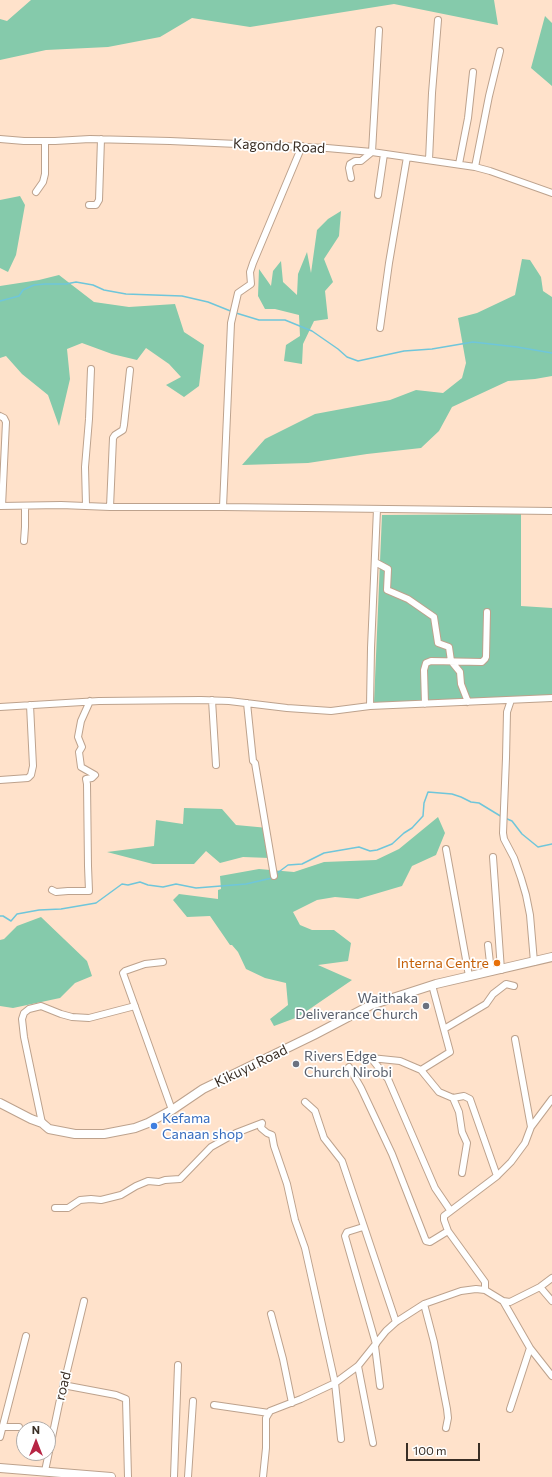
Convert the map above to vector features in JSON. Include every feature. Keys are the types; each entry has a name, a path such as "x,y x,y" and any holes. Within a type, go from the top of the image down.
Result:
{"main road":[{"name":"Kikuyu Road","path":"0,1103 30,1119 42,1123 49,1129 75,1134 104,1134 142,1125 172,1110 203,1089 314,1035 370,1005 432,985 552,957"},
{"path":"0,1468 111,1477"}],"street":[{"path":"429,160 432,93 438,20"},
{"path":"351,178 350,164 355,161 361,161 372,152 378,30"},
{"path":"475,167 500,50"},
{"path":"458,164 468,118 473,72"},
{"name":"Kagondo Road","path":"0,139 45,142 101,139 302,146 372,152 475,167 552,193"},
{"path":"88,205 96,205 98,200 101,139"},
{"path":"36,192 45,176 45,142"},
{"path":"222,506 231,323 238,293 251,284 250,272 253,263 302,146"},
{"path":"378,195 384,154"},
{"path":"380,328 389,262 407,157"},
{"path":"86,505 85,467 91,369"},
{"path":"110,506 113,438 123,430 130,370"},
{"path":"0,416 4,418 6,422 1,506 222,506 552,511"},
{"path":"24,541 26,528 25,506"},
{"path":"370,706 378,509"},
{"path":"375,562 388,569 387,590 408,599 434,617 438,643 449,647 452,661 460,672 461,684 468,702"},
{"path":"424,704 424,670 426,663 432,661 482,662 485,660 487,612"},
{"path":"0,707 90,701 212,700 302,710 331,711 370,706 552,698"},
{"path":"212,700 216,765"},
{"path":"511,700 507,712 503,833 504,839 514,858 526,895 530,915 534,962"},
{"path":"52,890 56,892 90,891 88,866 88,784 86,779 92,778 95,775 81,767 79,752 82,747 78,737 81,721 90,701"},
{"path":"499,701 507,712"},
{"path":"246,703 254,761 274,876"},
{"path":"0,780 28,778 31,775 33,766 30,705"},
{"path":"446,849 469,976"},
{"path":"493,857 501,970"},
{"path":"488,945 491,972"},
{"path":"163,962 145,964 124,971 123,973 172,1110"},
{"path":"444,1029 486,1004 493,994 506,984 514,986"},
{"path":"422,1070 450,1052 432,985"},
{"path":"42,1123 24,1037 22,1016 24,1012 41,1006 66,1016 90,1018 135,1006"},
{"path":"514,1039 531,1127"},
{"path":"450,1210 435,1188 388,1079 371,1058 400,1060 422,1070 439,1092 453,1098 464,1096 470,1100 497,1176"},
{"path":"349,1067 361,1088 392,1154 426,1241 430,1242 448,1231"},
{"path":"453,1098 459,1112 462,1132 467,1143 462,1173"},
{"path":"485,1290 485,1282 448,1231 444,1223 444,1216 497,1176 511,1162 525,1143 531,1127 552,1099"},
{"path":"305,1102 315,1111 324,1138 342,1161 396,1322"},
{"path":"55,1208 68,1208 80,1200 101,1200 121,1195 148,1181 160,1182 165,1180 180,1179 211,1147 236,1133 262,1123 261,1128 272,1135 274,1146 287,1184 295,1220 305,1248 335,1383 340,1439"},
{"path":"363,1226 347,1232 345,1236 375,1345 380,1386"},
{"path":"263,1477 266,1448 266,1418 270,1411 292,1403 335,1383 358,1366 386,1331 396,1322 424,1304 461,1291 476,1289 485,1290 503,1301 510,1302 540,1287 552,1278"},
{"path":"540,1287 552,1301"},
{"name":"road","path":"44,1471 63,1385 84,1301"},
{"path":"503,1301 530,1348 552,1376"},
{"path":"424,1304 434,1342 447,1409 448,1418 446,1428"},
{"path":"271,1314 283,1359 292,1403"},
{"path":"0,1437 26,1336"},
{"path":"510,1409 530,1348"},
{"path":"174,1477 178,1365"},
{"path":"358,1366 373,1443"},
{"path":"63,1385 116,1394 126,1399 128,1477"},
{"path":"188,1477 193,1401"},
{"path":"214,1405 269,1413"},
{"path":"2,1427 16,1427"}],"green space":[{"path":"31,0 494,0 498,25 394,4 250,27 192,18 160,37 108,47 46,50 0,60 0,19 7,21"},
{"path":"545,16 552,23 552,86 531,68"},
{"path":"20,196 25,205 16,255 8,272 0,268 0,200"},
{"path":"341,211 339,236 324,259 333,282 325,291 328,319 314,321 303,344 302,364 284,361 286,345 300,336 299,315 275,309 265,309 258,296 259,269 271,286 273,271 281,261 283,282 297,295 298,274 307,252 311,273 317,230 328,219"},
{"path":"522,259 530,260 541,277 543,291 552,297 552,376 508,381 452,407 439,431 421,448 308,463 242,465 265,439 315,414 390,400 416,390 443,393 462,378 466,363 458,318 477,313 515,295"},
{"path":"59,275 94,302 129,307 175,304 184,332 204,345 199,386 184,397 166,385 181,377 169,364 146,348 137,360 112,354 82,343 67,349 70,379 59,426 48,395 22,374 6,356 0,358 0,286 39,280"},
{"path":"521,514 521,606 552,608 552,695 374,703 382,515"},
{"path":"184,808 222,809 236,825 268,828 270,858 243,857 220,863 206,851 194,864 153,864 107,852 154,846 156,820 183,824"},
{"path":"438,817 445,833 436,855 412,866 402,886 358,899 335,897 317,900 293,912 300,925 312,930 334,930 351,943 348,961 318,965 352,980 298,1017 274,1026 270,1019 288,1005 286,983 265,978 246,969 238,952 232,945 230,945 210,916 187,917 173,900 179,894 218,899 218,890 221,889 220,876 259,869 294,872 324,862 376,860 399,849"},
{"path":"41,917 87,961 92,976 75,983 60,998 13,1008 0,1006 0,940 4,939 17,926"}],"waterway":[{"path":"0,301 19,296 23,290 34,285 66,284 76,282 93,285 104,290 126,294 182,296 208,302 233,312"},
{"path":"236,313 259,320 285,320 312,331 347,357 358,361 404,351 432,349 473,342 552,353"},
{"path":"276,874 288,865 302,864 324,853 359,847 370,851 392,844 412,828 423,816 424,803 428,792 452,794 471,802 479,803 502,817"},
{"path":"505,818 512,821 522,834 538,847 552,844"},
{"path":"0,916 3,916 11,921 17,914 96,903 122,884 128,885 140,882 148,885 163,887 176,884 196,888 246,884 272,878"}],"place":[{"name":"Interna Centre","path":"497,963"},
{"name":"Waithaka Deliverance Church","path":"426,1006"},
{"name":"Rivers Edge Church Nirobi","path":"296,1064"},
{"name":"Kefama Canaan shop","path":"154,1126"}]}
